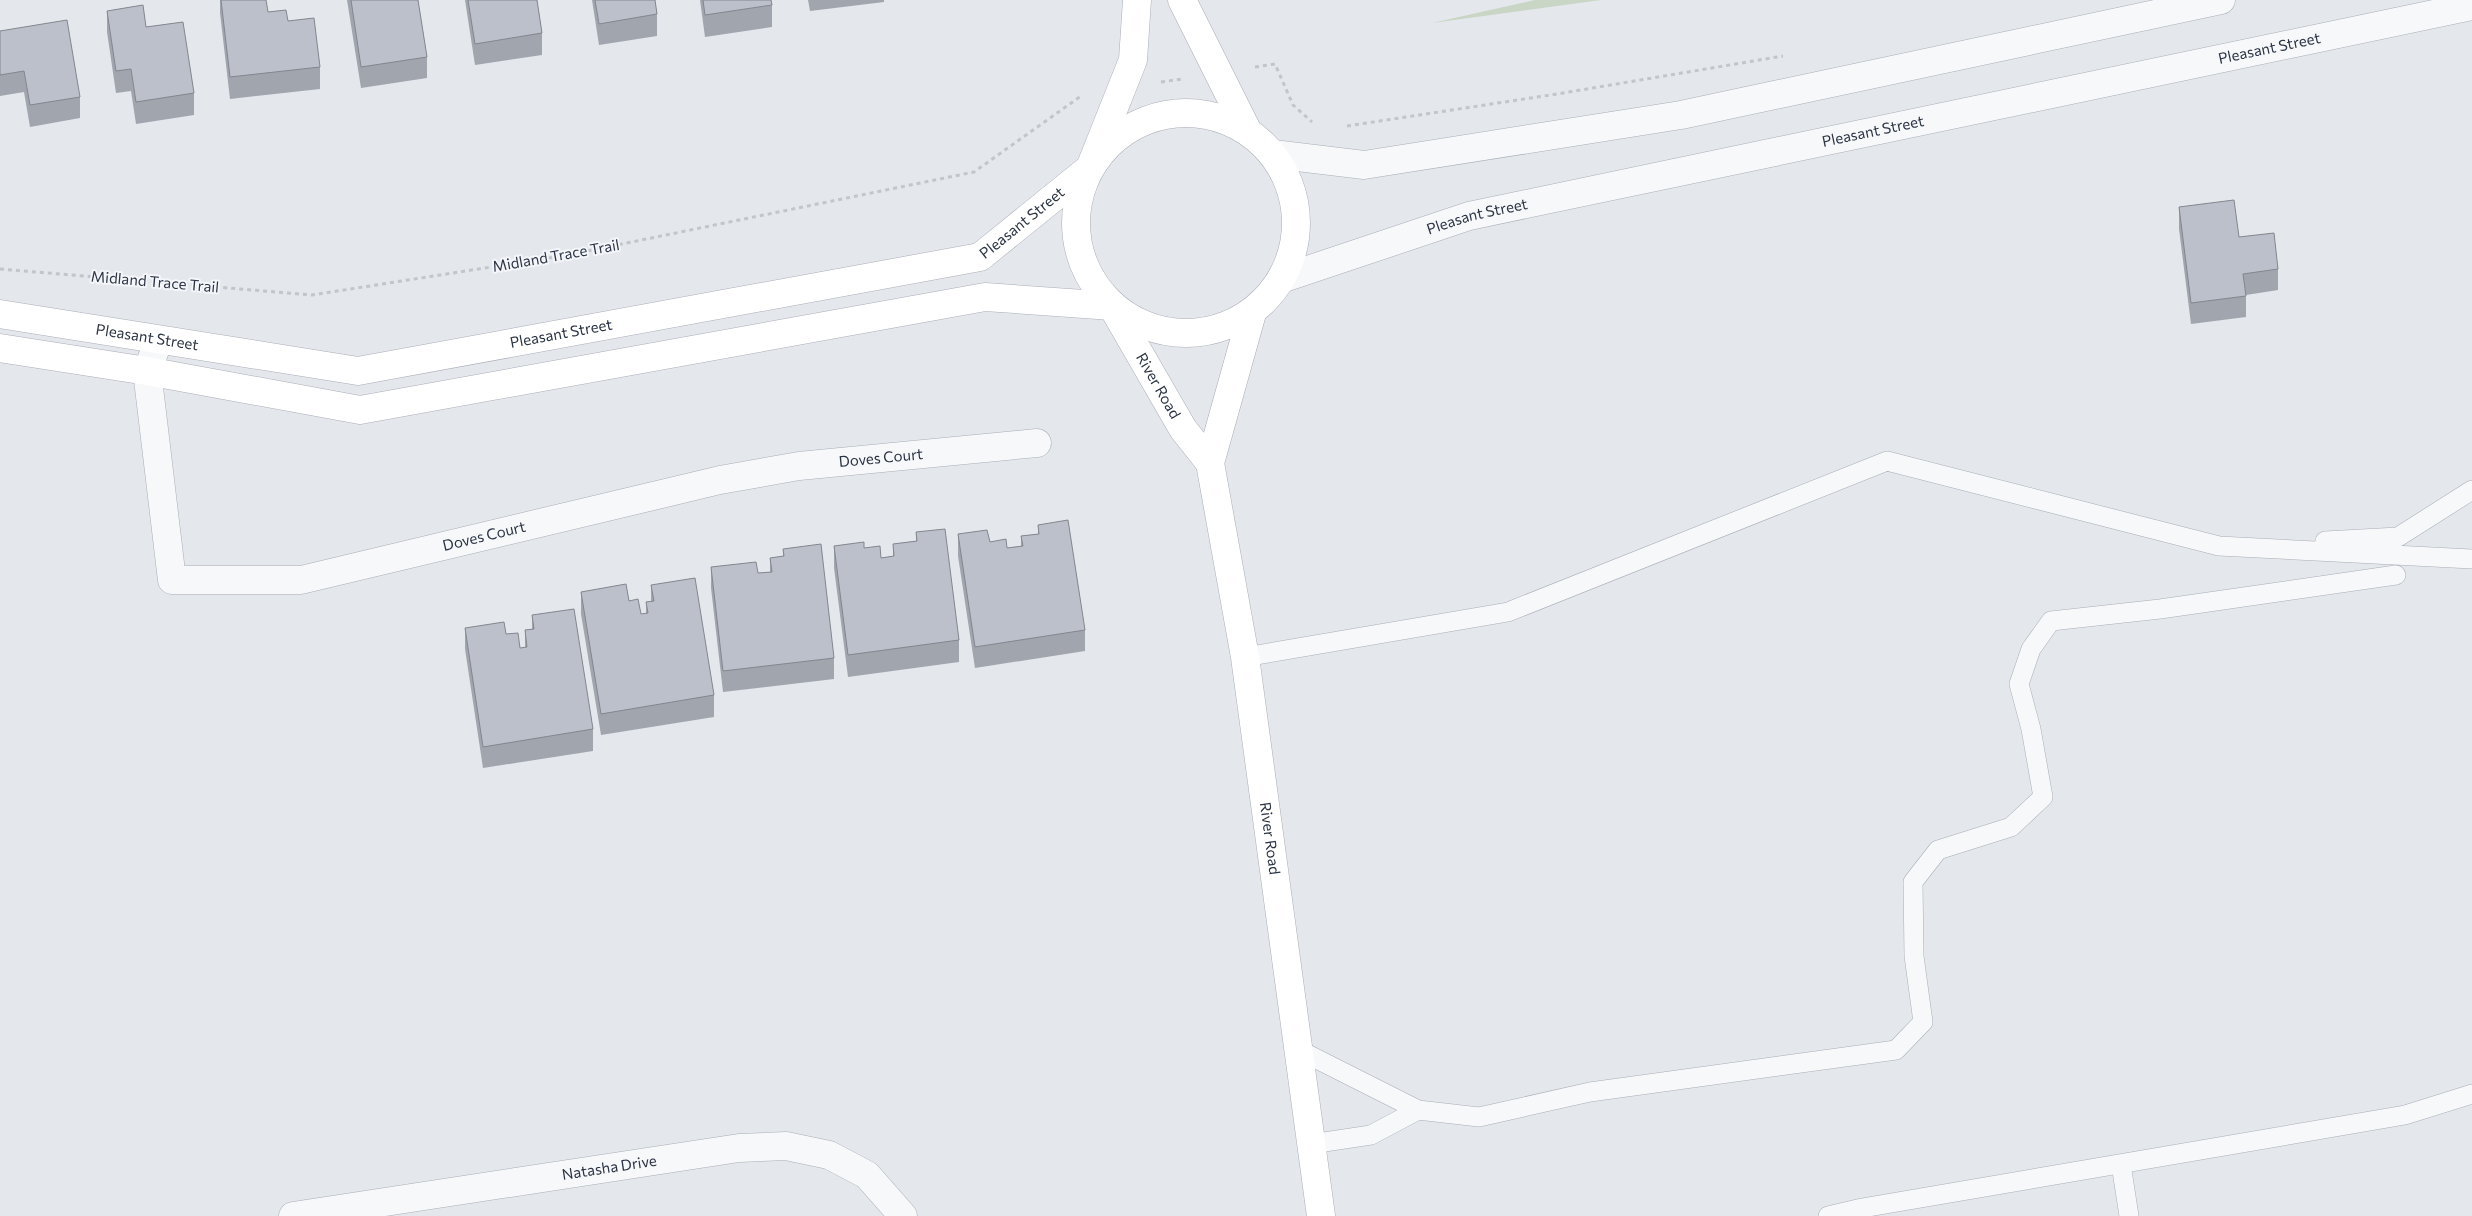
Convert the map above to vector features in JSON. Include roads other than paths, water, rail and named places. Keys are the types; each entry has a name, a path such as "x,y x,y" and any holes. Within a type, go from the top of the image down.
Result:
{"main road":[{"path":"1090,168 1113,140 1143,121 1178,113 1214,116 1246,130 1274,154 1291,185 1298,220 1293,256 1277,288 1252,313 1218,329 1180,334 1144,326 1112,306 1088,276 1076,240 1077,203 1090,168 1121,88 1133,60 1137,0"},
{"path":"1182,0 1246,130"},
{"name":"Pleasant Street","path":"0,314 358,371 980,257 1090,168"},
{"path":"0,348 148,371 360,410 985,297 1112,306"},
{"name":"River Road","path":"1112,306 1183,429 1210,463"},
{"name":"River Road","path":"1252,313 1210,463 1245,657 1321,1216"}],"street":[{"path":"1274,154 1364,165 1681,115 2221,0"},
{"name":"Pleasant Street","path":"1282,279 1469,216 2472,6"},
{"name":"Doves Court","path":"159,340 148,371 172,580 301,580 720,480 799,466 1037,443"},
{"name":"Natasha Drive","path":"293,1216 740,1148 786,1146 829,1155 867,1175 903,1216"}],"lane":[{"path":"1245,657 1508,612 1887,461 2219,546 2472,559"},
{"path":"2219,546 2398,537 2472,490"},
{"path":"1298,1050 1418,1110 1479,1117 1590,1092 1896,1050 1922,1022 1914,956 1913,882 1938,850 2011,826 2042,797 2031,729 2019,684 2031,649 2052,621 2160,609 2396,575"},
{"path":"1828,1216 1862,1208 2405,1115 2472,1094"},
{"path":"1311,1144 1371,1135 1418,1110"},
{"path":"2121,1164 2129,1216"}]}
